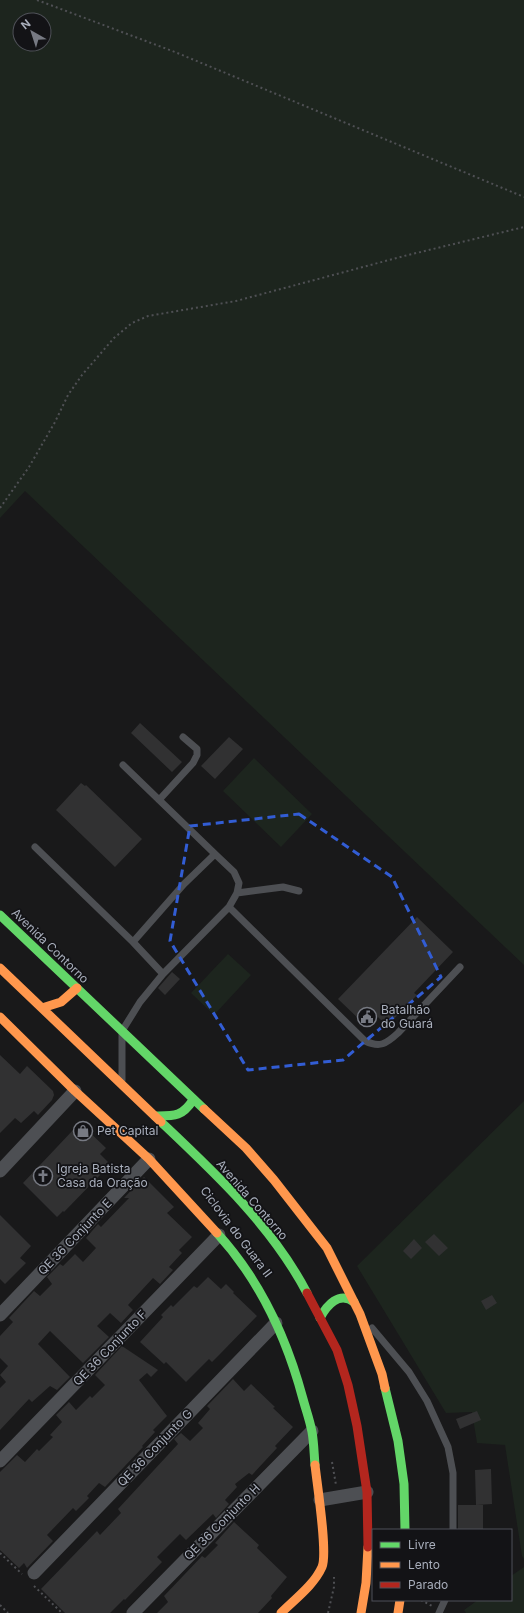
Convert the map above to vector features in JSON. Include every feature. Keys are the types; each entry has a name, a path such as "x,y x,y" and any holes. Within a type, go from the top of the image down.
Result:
{"main road":[{"name":"Avenida Contorno","path":"0,914 193,1100 246,1148 298,1210 327,1248 360,1314 382,1374 398,1441 404,1484 404,1529"},
{"name":"Avenida Contorno","path":"0,968 216,1174 266,1231 296,1272 337,1350 348,1384 367,1492 369,1535 366,1584 361,1613"},
{"path":"42,1008 62,1002 77,988"},
{"path":"0,1018 74,1091 149,1159 219,1235 240,1260 258,1288 276,1323 297,1376 312,1431 324,1544 323,1564 307,1586 281,1613"},
{"path":"155,1116 179,1116 190,1106 193,1100"},
{"path":"320,1318 328,1305 335,1300 342,1297 350,1298 354,1302"},
{"path":"398,1613 400,1601"}],"street":[{"path":"0,1171 74,1091"},
{"name":"QE 36 Conjunto E","path":"0,1314 149,1159"},
{"name":"QE 36 Conjunto F","path":"0,1461 219,1235"},
{"name":"QE 36 Conjunto G","path":"34,1573 276,1323"},
{"name":"QE 36 Conjunto H","path":"133,1613 312,1431"},
{"path":"320,1500 367,1492"}],"lane":[{"path":"159,800 193,763 197,755 197,749 184,737"},
{"path":"122,1086 122,1031 140,1002 163,974 229,907 237,893 239,883 234,872 123,765"},
{"path":"35,847 163,974"},
{"path":"132,942 184,884 215,854"},
{"path":"237,893 283,887 299,891"},
{"path":"229,907 365,1041 374,1045 382,1044 390,1040 398,1033 460,967"},
{"path":"360,1314 408,1372 427,1401 442,1433 448,1448 453,1473 453,1529"},
{"path":"439,1613 445,1601"}],"path":[{"path":"37,0 175,52 524,197"},
{"path":"0,508 29,467 55,422 68,395 82,375 114,338 132,322 148,316 236,301 404,256 524,227"},
{"path":"332,1461 337,1498"},
{"path":"328,1613 334,1587 334,1572"},
{"path":"0,1605 8,1613"}],"highlighted area":[{"path":"299,814 392,877 441,977 343,1060 248,1070 170,941 190,826"}],"shaded area":[{"path":"0,0 524,0 524,965 25,491 0,518"},
{"path":"254,758 312,814 281,847 223,791"},
{"path":"228,954 251,975 214,1015 191,993"},
{"path":"524,1101 524,1559 522,1556 505,1445 477,1443 472,1412 446,1413 357,1266"},
{"path":"524,1567 524,1613 466,1613 464,1610 477,1601 512,1601 512,1575"}],"building":[{"path":"140,723 182,762 172,772 131,733"},
{"path":"229,737 243,749 215,779 201,766"},
{"path":"81,783 85,786 86,785 142,839 115,867 56,810"},
{"path":"417,917 453,952 414,993 417,995 387,1026 371,1010 361,1021 338,999"},
{"path":"172,972 180,979 165,995 158,988"},
{"path":"0,1055 20,1074 27,1066 53,1091 54,1095 52,1100 38,1115 34,1111 21,1123 15,1118 0,1133"},
{"path":"83,1126 106,1148 100,1154 108,1162 98,1173 100,1175 64,1212 63,1211 57,1217 23,1183 74,1129 77,1132"},
{"path":"144,1177 174,1207 167,1213 192,1237 179,1250 182,1253 169,1267 173,1270 160,1284 153,1278 128,1305 133,1310 121,1323 110,1313 97,1326 109,1337 83,1363 50,1331 38,1344 70,1377 57,1390 50,1386 32,1402 29,1399 0,1430 0,1388 6,1382 0,1375 8,1366 0,1358 0,1336 13,1322 9,1318 34,1291 40,1296 52,1284 47,1277 60,1264 63,1266 75,1254 83,1262 96,1248 86,1238 98,1224 101,1227 129,1198 124,1198"},
{"path":"0,1215 31,1246 20,1258 26,1263 5,1284 0,1279"},
{"path":"434,1234 448,1248 439,1256 425,1242"},
{"path":"414,1239 422,1248 411,1259 403,1251"},
{"path":"208,1277 221,1289 226,1284 234,1292 233,1293 257,1316 212,1362 209,1359 186,1382 166,1362 164,1364 140,1342 163,1317 161,1315 171,1305 173,1307 194,1286 197,1288"},
{"path":"492,1295 497,1303 486,1310 481,1301"},
{"path":"122,1346 158,1370 151,1377 147,1373 139,1380 167,1416 153,1430 155,1432 142,1446 143,1447 105,1487 99,1483 87,1496 89,1498 76,1511 73,1508 47,1535 53,1541 27,1568 24,1563 19,1568 0,1550 0,1472 17,1455 25,1462 37,1449 39,1451 53,1437 50,1435 62,1422 56,1415 69,1402 76,1410 90,1396 92,1398 105,1385 95,1375"},
{"path":"233,1379 244,1391 251,1384 293,1427 275,1446 277,1448 252,1475 249,1473 235,1484 237,1487 225,1500 229,1504 216,1518 213,1514 186,1540 180,1534 157,1557 162,1562 125,1600 124,1599 110,1613 65,1613 41,1589 97,1531 100,1535 121,1513 118,1509 178,1444 174,1439 181,1433 190,1441 203,1428 198,1423 210,1409 207,1406"},
{"path":"477,1411 481,1420 460,1429 456,1419"},
{"path":"491,1469 492,1504 476,1505 475,1470"},
{"path":"458,1505 483,1505 483,1529 458,1529"},
{"path":"234,1522 259,1545 257,1548 287,1577 271,1596 272,1598 258,1613 157,1613 168,1602 164,1596 202,1556 205,1558 218,1545 215,1543"}],"traffic: fast":[{"path":"0,915 204,1109"},
{"path":"155,1116 167,1116 181,1113 193,1100"},
{"path":"161,1122 222,1181 260,1223 277,1245 307,1293"},
{"path":"217,1233 232,1251 259,1290 289,1354 312,1432 315,1465"},
{"path":"320,1318 326,1308 338,1299 349,1299 354,1302"},
{"path":"385,1388 398,1441 404,1484 405,1529"}],"traffic: slow":[{"path":"0,968 161,1122"},
{"path":"42,1008 61,1002 77,988"},
{"path":"0,1017 75,1091 149,1159 217,1233"},
{"path":"204,1109 246,1148 274,1180 327,1248 360,1314 382,1374 385,1388"},
{"path":"281,1613 309,1586 319,1574 324,1559 320,1502 315,1465"},
{"path":"361,1613 366,1583 368,1547"},
{"path":"398,1613 400,1601"}],"traffic: jam":[{"path":"307,1293 337,1350 348,1385 357,1426 367,1492 368,1547"}],"place":[{"name":"Batalhão do Guará","path":"367,1017"},
{"name":"Pet Capital","path":"83,1131"},
{"name":"Igreja Batista Casa da Oração","path":"43,1176"}]}
